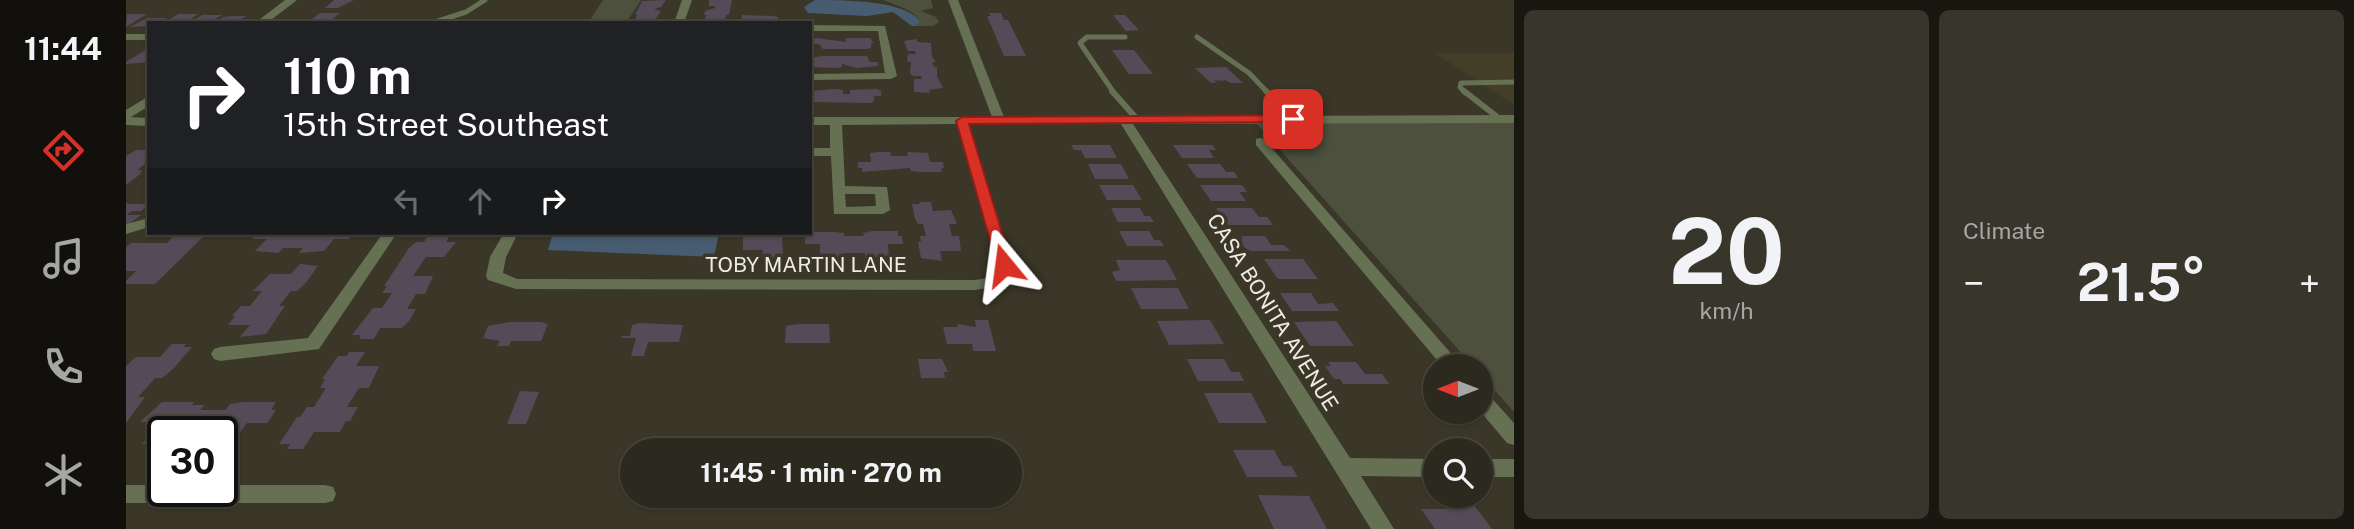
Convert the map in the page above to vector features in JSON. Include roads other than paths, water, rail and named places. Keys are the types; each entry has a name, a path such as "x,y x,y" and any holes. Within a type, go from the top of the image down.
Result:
{"street":[{"path":"263,21 292,0"},
{"path":"680,21 687,0"},
{"path":"953,0 1000,121"},
{"path":"812,29 882,28 891,76 812,77"},
{"path":"126,37 147,37"},
{"path":"126,118 147,102"},
{"path":"126,118 147,122"},
{"name":"CASA BONITA AVENUE","path":"1130,119 1383,529"},
{"path":"812,121 1507,119"},
{"path":"836,121 838,190 839,211 883,211 882,190 838,190"},
{"name":"TOBY MARTIN LANE","path":"510,235 498,257 494,276 516,285 975,285 998,281 1004,265 962,121"},
{"path":"1260,142 1443,354"},
{"path":"812,152 837,152"},
{"path":"126,229 147,223"},
{"path":"220,354 313,344 389,235"},
{"path":"1493,413 1514,437"},
{"path":"1345,467 1423,468"},
{"path":"1493,468 1514,468"},
{"path":"126,494 325,494"}],"lane":[{"path":"439,21 461,15 485,0"},
{"path":"1125,37 1087,37 1080,43 1130,119"},
{"path":"1197,37 1249,73 1293,119"},
{"path":"1507,119 1468,96 1460,87 1461,83 1514,82"}],"water":[{"path":"815,0 888,5 902,9 920,22 912,26 893,12 867,16 808,13 804,7"},
{"path":"552,235 719,235 714,257 548,250"}]}
